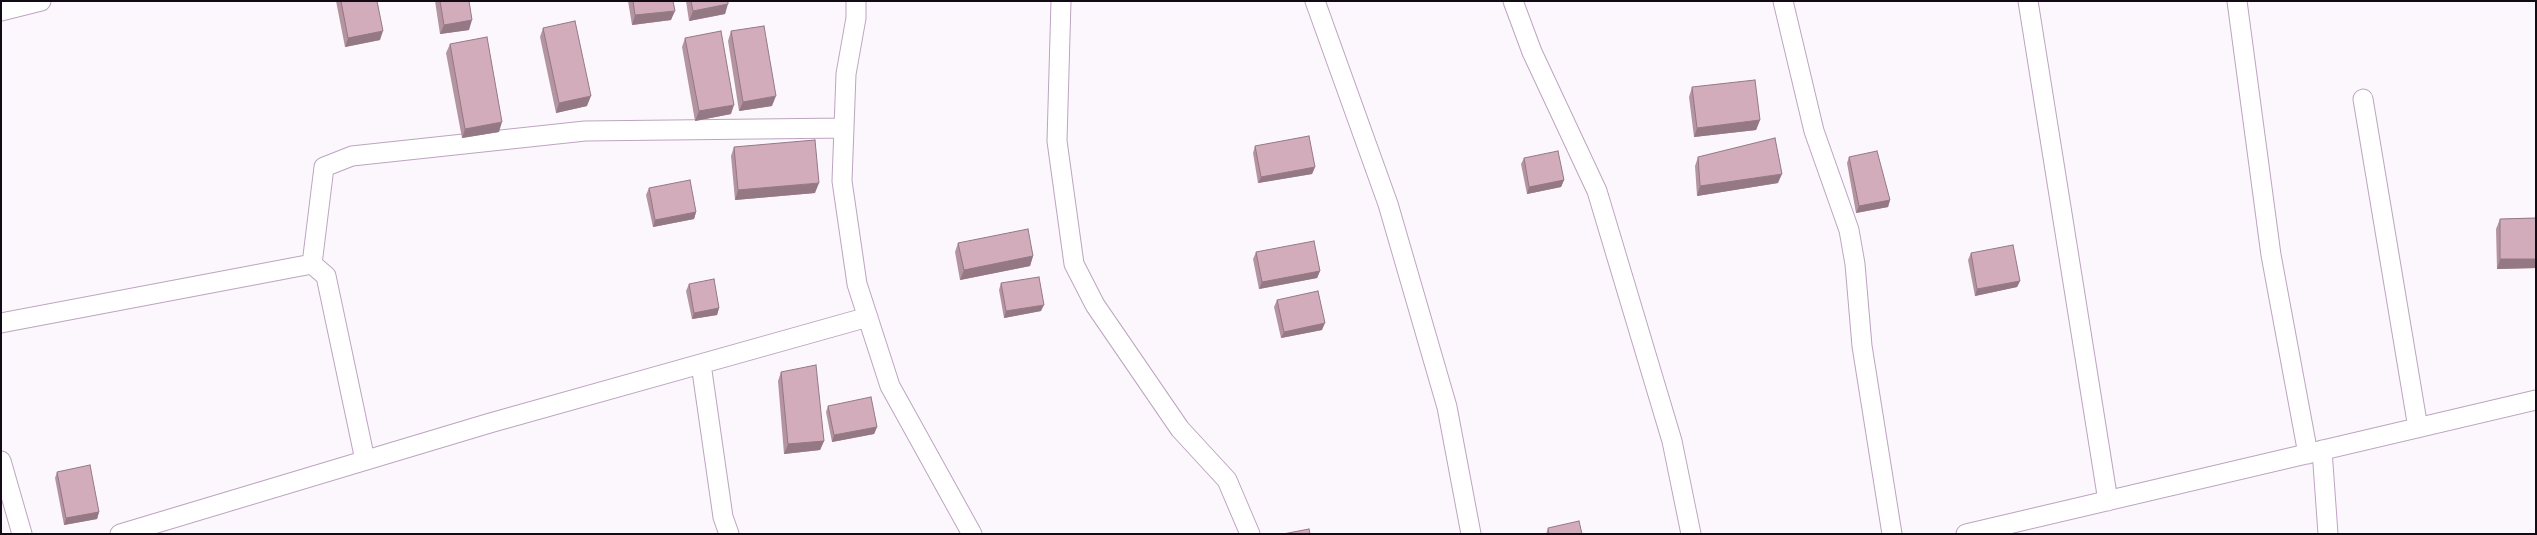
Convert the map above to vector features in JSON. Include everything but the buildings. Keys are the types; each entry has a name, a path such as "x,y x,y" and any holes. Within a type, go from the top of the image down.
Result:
{"street":[{"path":"1,11 42,1"},
{"path":"856,1 856,18 846,74 842,181 857,284 890,386 972,534"},
{"path":"1061,1 1057,141 1074,264 1096,305 1180,429 1227,480 1250,534"},
{"path":"1315,1 1385,195 1404,259 1447,406 1471,534"},
{"path":"1513,1 1532,52 1597,191 1672,440 1691,534"},
{"path":"1783,1 1814,131 1849,230 1855,264 1862,346 1892,534"},
{"path":"2028,1 2108,501"},
{"path":"2237,1 2271,255 2315,452 2328,534"},
{"path":"2363,99 2418,428"},
{"path":"312,264 324,167 352,156 585,131 844,128"},
{"path":"1,323 312,264"},
{"path":"312,264 326,276 365,460"},
{"path":"120,534 365,460 868,317"},
{"path":"701,364 723,517 729,534"},
{"path":"1966,534 2536,400"},
{"path":"1,462 22,534"}]}
